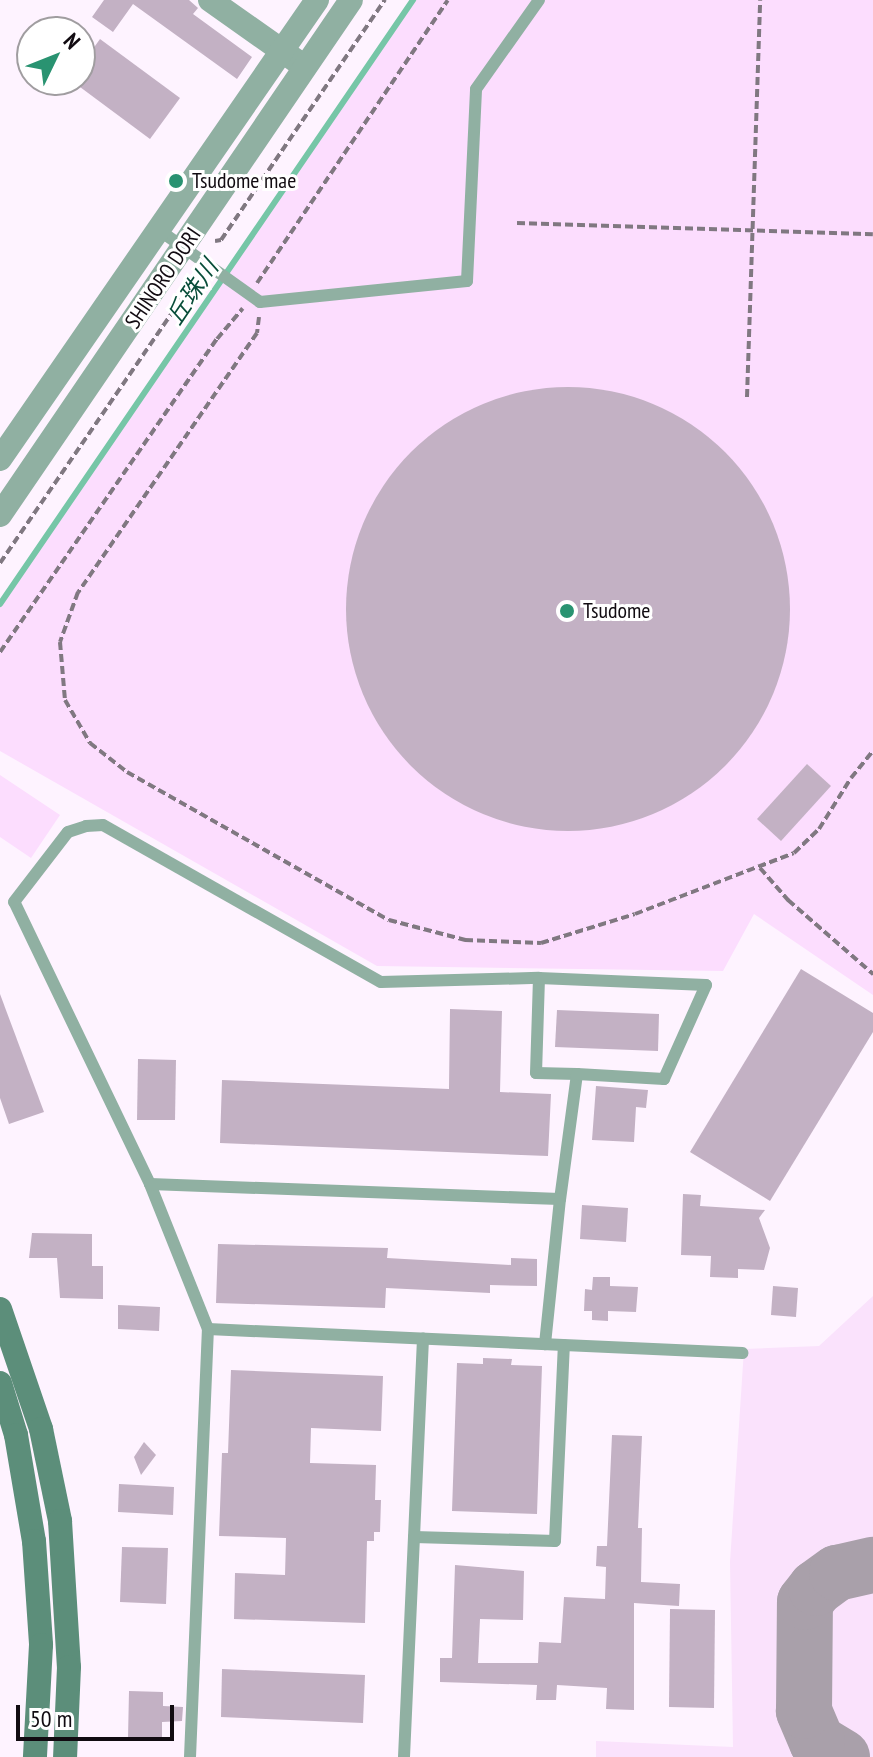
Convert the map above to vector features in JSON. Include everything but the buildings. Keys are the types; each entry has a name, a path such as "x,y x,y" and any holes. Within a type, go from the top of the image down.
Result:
{"main road":[{"path":"0,1309 41,1429 60,1521 69,1667 65,1757"},
{"path":"0,1383 16,1435 34,1541 41,1645 35,1757"}],"street":[{"path":"210,0 305,67"},
{"name":"SHINORO DORI","path":"0,459 317,0"},
{"name":"SHINORO DORI","path":"0,515 197,250 305,67 351,0"}],"lane":[{"path":"159,230 197,250 233,283 260,302 467,281 476,89 539,0"},
{"path":"190,1757 208,1329 150,1184 14,902 68,832 103,825 381,982 539,978 706,985 664,1079 536,1073 539,978"},
{"path":"545,1344 577,1074"},
{"path":"150,1184 560,1199"},
{"path":"208,1329 742,1353"},
{"path":"404,1757 423,1338"},
{"path":"414,1537 555,1541 564,1345"}],"path":[{"path":"197,250 221,240 385,0"},
{"path":"261,275 448,0"},
{"path":"747,397 760,0"},
{"path":"517,223 873,234"},
{"path":"0,563 187,291 183,274"},
{"path":"0,652 217,339 236,319"},
{"path":"257,333 78,592 60,642 65,700 90,743 127,772 389,920 465,940 541,943 635,914 794,853 819,829 851,778 873,751"},
{"path":"760,868 788,900 873,974"}],"shaded area":[{"path":"413,0 873,0 873,995 754,914 723,971 377,966 0,751 0,604"},
{"path":"0,775 60,815 31,858 0,837"},
{"path":"873,1296 873,1757 596,1757 596,1741 733,1747 730,1562 744,1349 819,1346"}],"waterway":[{"name":"丘珠川","path":"0,604 413,0"}],"taxiway":[{"path":"842,1757 817,1742 804,1711 805,1602 816,1588 837,1573 873,1565"}],"place":[{"name":"Tsudome mae","path":"176,181"},
{"name":"Tsudome","path":"567,611"}]}
